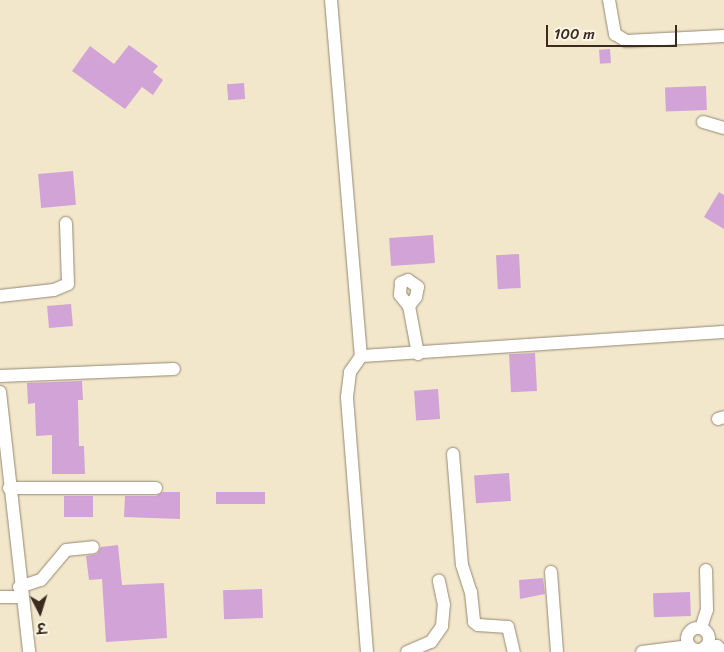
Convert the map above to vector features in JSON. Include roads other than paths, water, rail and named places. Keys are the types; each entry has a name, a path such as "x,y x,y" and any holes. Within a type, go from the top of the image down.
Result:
{"street":[{"path":"331,0 361,356 350,372 347,397 367,652"},
{"path":"608,0 615,34 626,41 724,36"},
{"path":"703,122 724,128"},
{"path":"0,296 61,288 68,284 66,223"},
{"path":"409,306 418,354"},
{"path":"361,356 418,354 618,337 724,332"},
{"path":"0,376 174,369"},
{"path":"0,392 9,488 6,512 29,652"},
{"path":"453,454 462,564 471,592 474,622 478,625 508,627 514,652"},
{"path":"9,488 156,488"},
{"path":"0,597 20,592 40,580 66,550 93,547"},
{"path":"690,646 689,633 701,628 707,610 706,570"},
{"path":"551,572 557,652"},
{"path":"407,652 431,642 442,626 444,604 439,581"},
{"path":"701,628 709,637 705,647"},
{"path":"642,652 690,646 697,650 717,646 723,652"}]}
